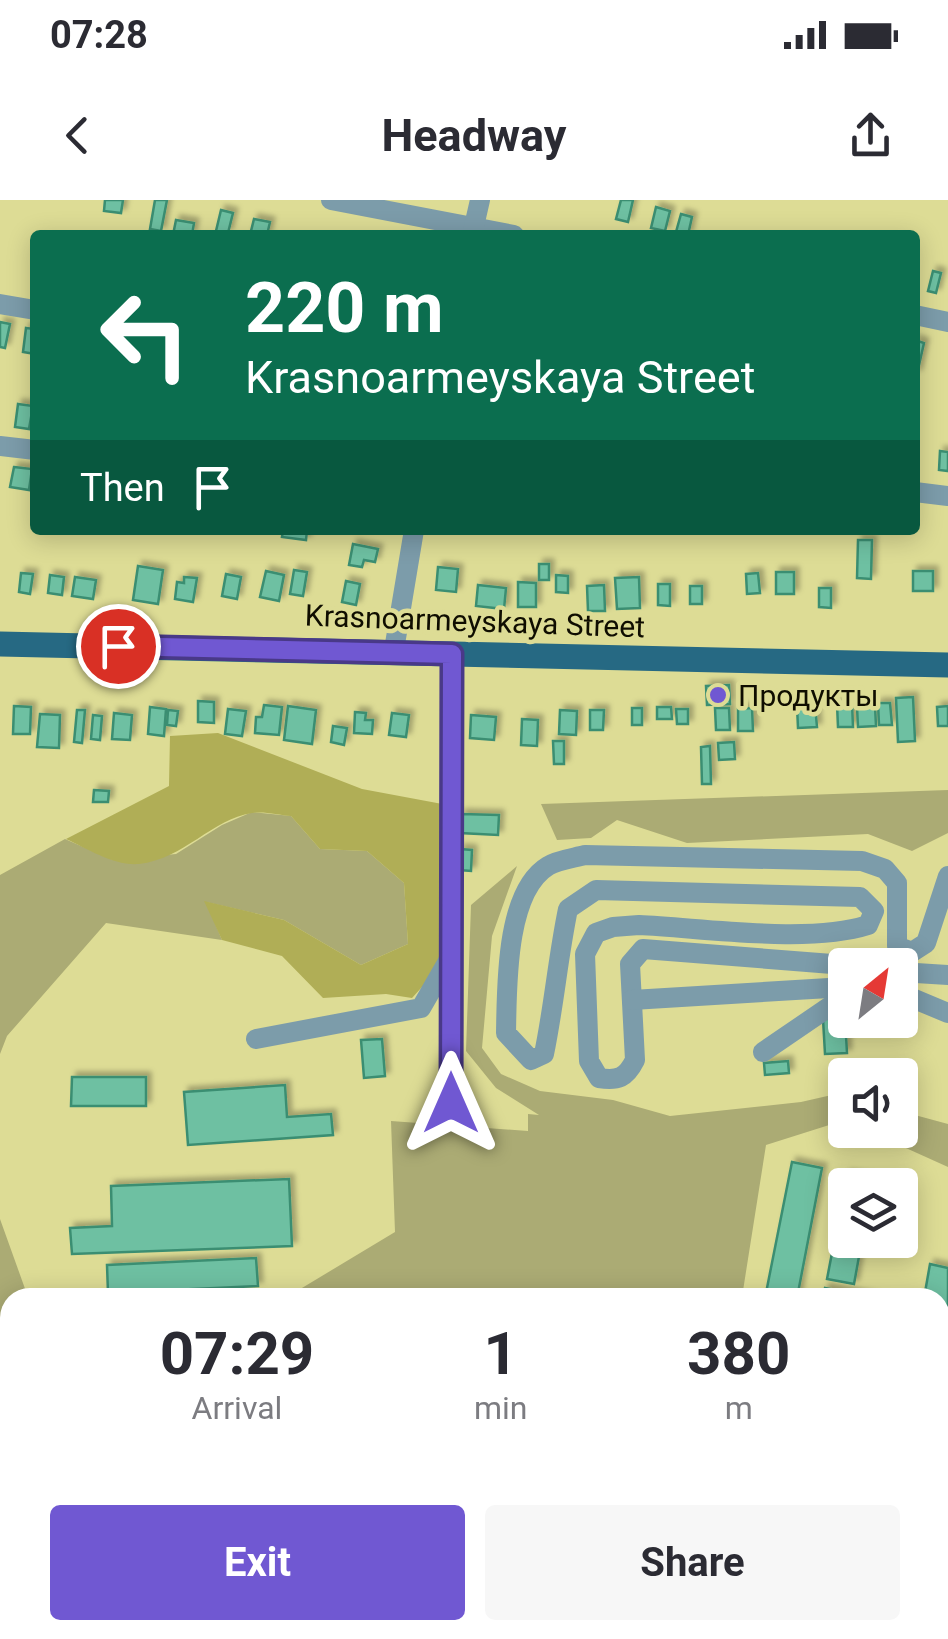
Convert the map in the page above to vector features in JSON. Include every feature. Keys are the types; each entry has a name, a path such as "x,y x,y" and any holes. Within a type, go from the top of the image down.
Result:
{"main road":[{"name":"Krasnoarmeyskaya Street","path":"0,644 948,664"}],"street":[{"path":"331,200 468,230"},
{"path":"473,230 480,200"},
{"path":"0,304 30,309"},
{"path":"920,317 948,322"},
{"path":"0,446 30,449"},
{"path":"920,493 948,496"},
{"path":"394,650 413,535"},
{"path":"451,1103 452,654"},
{"path":"828,964 643,949 630,964 635,1060 628,1074 616,1080 599,1078 588,1061 585,954 596,933 639,925 808,934 848,932 868,924 874,911 860,898 596,890 568,909 544,1054 532,1060 506,1034 520,897 547,866 585,855 862,860 885,869 897,882 897,946 912,952 926,944 948,876"},
{"path":"256,1039 421,1008 452,954"},
{"path":"918,973 948,975"},
{"path":"632,1000 828,988"},
{"path":"918,1000 948,1013"},
{"path":"762,1052 828,1006"}],"green space":[{"path":"948,790 948,833 912,851 868,834 687,843 617,820 591,838 557,840 541,804"},
{"path":"252,812 291,816 320,849 367,851 404,883 408,944 361,965 284,920 206,902 222,940 106,923 7,1036 0,1054 0,875 65,839 113,860 176,854 222,825"},
{"path":"517,866 492,936 482,1048 501,1074 540,1091 613,1100 670,1116 828,1096 828,1125 766,1145 743,1288 302,1288 395,1232 391,1121 528,1131 528,1114 539,1115 496,1088 466,1051 471,905"},
{"path":"918,1116 948,1124 948,1167 906,1148 918,1148"},
{"path":"0,1219 25,1288 0,1288"}],"shaded area":[{"path":"218,733 362,789 453,806 452,954 412,998 386,994 323,998 282,956 222,940 204,901 284,920 361,965 408,944 404,883 367,851 320,849 291,816 257,813 238,817 170,855 139,864 111,860 66,839 169,786 170,736"}],"building":[{"path":"105,200 123,200 121,213 104,211"},
{"path":"155,200 167,200 161,230 150,229"},
{"path":"621,200 633,200 628,222 616,219"},
{"path":"656,207 670,211 665,230 651,228"},
{"path":"221,210 233,213 229,230 216,230"},
{"path":"681,214 692,217 689,230 677,230"},
{"path":"254,219 270,222 268,230 251,230"},
{"path":"176,220 194,223 193,230 174,230"},
{"path":"933,271 941,273 936,293 928,291"},
{"path":"0,322 10,324 5,348 0,347"},
{"path":"26,328 30,328 30,353 23,352"},
{"path":"18,404 30,406 29,429 15,427"},
{"path":"940,451 948,452 948,471 939,470"},
{"path":"14,467 30,469 29,490 10,487"},
{"path":"282,535 306,535 306,540"},
{"path":"858,540 872,540 871,579 857,578"},
{"path":"353,544 378,549 375,562 364,560 362,567 349,565"},
{"path":"539,564 549,564 549,580 539,580"},
{"path":"138,566 163,570 158,604 133,600"},
{"path":"438,567 458,569 456,592 436,590"},
{"path":"294,570 307,572 303,596 290,594"},
{"path":"266,571 284,575 279,601 260,597"},
{"path":"913,571 933,571 933,591 913,591"},
{"path":"776,572 794,572 794,594 776,594"},
{"path":"21,573 33,574 30,594 19,592"},
{"path":"758,573 760,593 747,594 746,574"},
{"path":"226,574 241,577 237,599 222,596"},
{"path":"50,575 64,577 62,595 48,593"},
{"path":"556,575 568,576 568,593 556,592"},
{"path":"75,577 96,580 93,599 72,596"},
{"path":"184,577 197,578 193,602 175,599 177,582 184,583"},
{"path":"639,577 640,608 617,609 615,578"},
{"path":"346,581 360,584 356,605 342,602"},
{"path":"518,582 536,583 536,607 518,607"},
{"path":"658,584 670,584 670,606 658,605"},
{"path":"478,585 506,588 504,609 476,606"},
{"path":"604,585 605,611 588,611 587,586"},
{"path":"690,586 702,586 702,604 690,604"},
{"path":"819,588 831,588 831,608 819,607"},
{"name":"Продукты","path":"729,685 730,704 707,705 706,686"},
{"path":"913,697 915,741 898,742 896,698"},
{"path":"198,701 214,702 214,723 198,722"},
{"path":"852,703 853,727 838,727 837,704"},
{"path":"878,703 890,703 892,725 879,725"},
{"path":"264,705 282,707 279,735 255,733 256,717 262,717"},
{"path":"815,705 817,727 798,728 797,706"},
{"path":"14,706 31,707 30,734 13,734"},
{"path":"288,706 316,710 312,744 284,740"},
{"path":"875,706 876,726 858,727 857,707"},
{"path":"948,706 948,726 938,726 937,707"},
{"path":"150,707 166,709 164,736 148,734"},
{"path":"657,707 671,707 672,719 657,719"},
{"path":"632,708 642,708 642,725 632,725"},
{"path":"715,708 729,708 730,730 716,730"},
{"path":"752,708 753,731 738,731 738,709"},
{"path":"228,709 246,711 242,736 225,734"},
{"path":"676,709 688,709 688,724 677,724"},
{"path":"77,710 85,710 82,743 74,742"},
{"path":"168,710 178,711 176,726 167,725"},
{"path":"560,710 577,711 576,735 559,734"},
{"path":"590,710 604,710 603,730 590,730"},
{"path":"355,712 366,713 365,720 373,720 372,734 354,733"},
{"path":"114,713 132,715 130,740 112,739"},
{"path":"392,713 409,715 406,737 389,735"},
{"path":"40,714 60,715 59,748 37,747"},
{"path":"93,715 102,716 100,740 91,739"},
{"path":"471,715 496,717 494,740 470,738"},
{"path":"522,719 538,720 537,746 521,745"},
{"path":"333,726 347,728 344,745 331,742"},
{"path":"553,741 564,741 564,764 554,764"},
{"path":"734,742 735,759 719,760 718,743"},
{"path":"710,746 711,784 702,784 701,747"},
{"path":"94,790 109,791 108,802 93,802"},
{"path":"461,814 499,815 498,835 460,833"},
{"path":"460,849 472,850 471,871 459,870"},
{"path":"823,1019 828,1019 828,1038 846,1038 847,1053 825,1054"},
{"path":"382,1039 385,1076 364,1078 361,1040"},
{"path":"788,1061 789,1073 765,1075 764,1063"},
{"path":"72,1077 146,1077 146,1106 71,1106"},
{"path":"285,1085 287,1117 331,1114 333,1135 188,1145 184,1092"},
{"path":"792,1162 822,1168 799,1288 767,1288"},
{"path":"289,1179 292,1246 72,1254 70,1228 112,1226 111,1186"},
{"path":"256,1258 258,1286 108,1288 107,1265"},
{"path":"831,1258 859,1258 854,1284 827,1279"},
{"path":"930,1264 948,1268 948,1288 926,1288"}],"place":[{"name":"Продукты","path":"718,695"}],"route":[{"path":"118,646 452,654 451,1103"}]}
